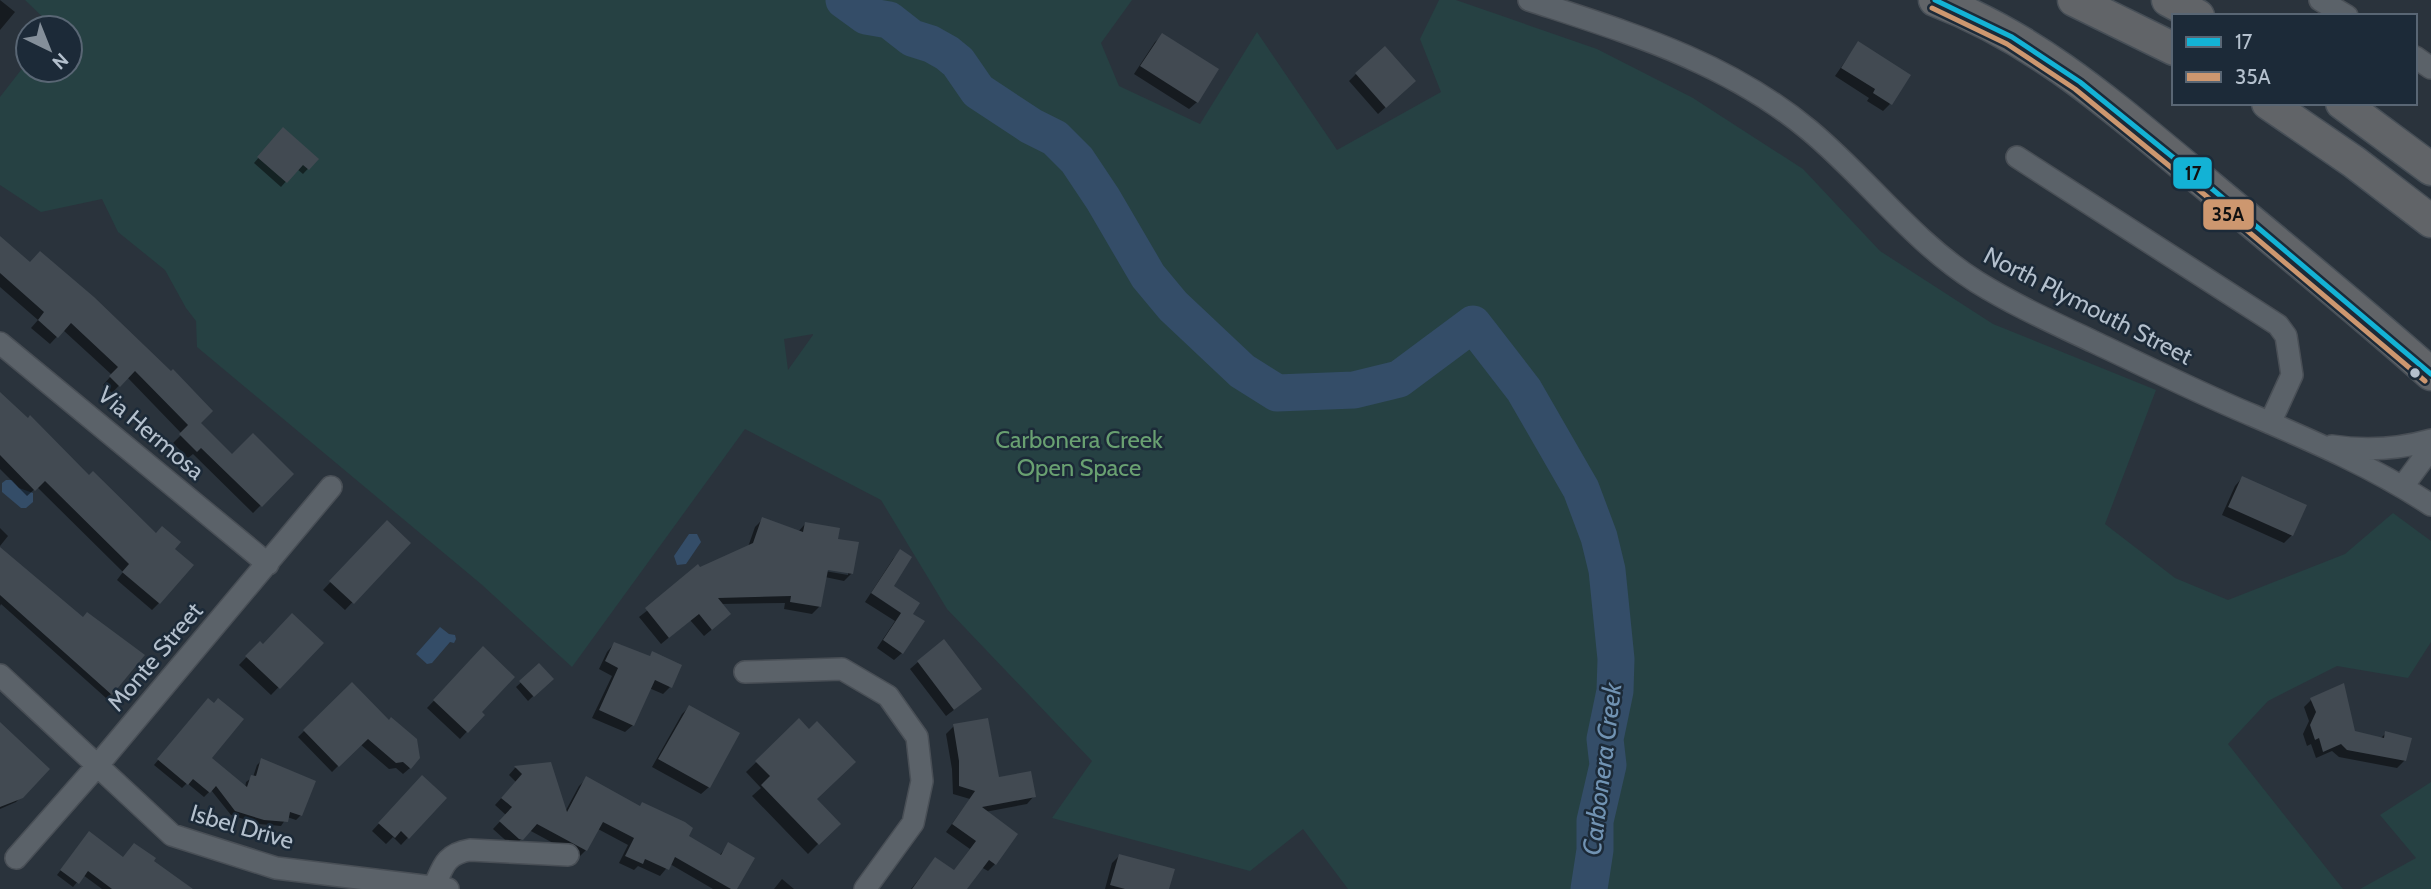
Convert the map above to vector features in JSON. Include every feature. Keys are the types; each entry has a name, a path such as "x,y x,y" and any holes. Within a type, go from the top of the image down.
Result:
{"highway":[{"path":"1935,0 2004,31 2080,80 2431,374"},
{"path":"2074,0 2172,48"},
{"path":"2168,0 2194,14"},
{"path":"2271,105 2354,162 2431,222"},
{"path":"2345,105 2431,169"}],"street":[{"name":"North Plymouth Street","path":"1529,0 1646,38 1681,52 1746,85 1807,127 1916,234 1948,262 1976,281 2038,315 2202,394 2313,442 2403,486 2431,505"},
{"path":"2320,0 2344,14"},
{"path":"2017,157 2278,326 2286,336 2292,375 2270,424"},
{"name":"Via Hermosa","path":"0,343 268,564"},
{"path":"2313,442 2345,448 2376,449 2431,440"},
{"path":"2403,486 2431,448"},
{"name":"Monte Street","path":"16,858 97,766 331,487"},
{"path":"745,672 842,669 888,696 917,737 922,781 913,823 865,889"},
{"name":"Isbel Drive","path":"0,675 172,835 276,868 441,888"},
{"path":"441,888 446,860 458,852 470,850 568,855"}],"green space":[{"name":"Carbonera Creek Open Space","path":"25,0 1132,0 1101,43 1119,86 1200,124 1257,32 1337,150 1441,92 1420,39 1439,0 1456,0 1597,49 1693,98 1803,169 1880,251 1993,324 2156,390 2105,524 2175,578 2228,600 2345,554 2393,513 2431,541 2431,642 2408,678 2337,666 2268,701 2228,744 2343,889 1348,889 1303,829 1250,871 1052,818 1092,761 947,609 881,500 745,429 572,667 481,584 197,347 196,321 165,270 118,232 102,199 41,212 0,185 0,97 14,79 14,84 84,84 84,14 40,14","holes":["813,334 813,335 788,370 784,339"]},
{"path":"2431,782 2431,889 2360,889 2416,858 2380,815"}],"water":[{"path":"12,480 19,488 33,493 33,502 26,508 21,508 2,492 2,483"},
{"path":"689,534 697,534 701,542 686,564 677,565 674,556"},
{"path":"440,627 455,635 456,639 454,643 450,642 432,663 427,664 416,654"}],"building":[{"path":"1162,33 1219,69 1198,103 1140,66"},
{"path":"1858,41 1911,75 1892,105 1873,93 1875,89 1841,68"},
{"path":"1385,46 1416,81 1386,108 1355,73"},
{"path":"283,127 319,159 309,170 303,165 287,183 257,157"},
{"path":"0,236 30,262 40,251 94,297 171,371 173,369 213,411 201,423 232,454 253,433 294,474 262,507 201,448 197,452 179,434 188,425 135,371 120,387 109,376 118,367 71,323 58,338 38,320 44,312 0,273"},
{"path":"0,392 28,418 30,415 89,475 93,471 156,533 162,526 181,542 175,549 194,565 160,604 122,572 129,564 45,481 35,491 0,455"},
{"path":"2242,476 2307,505 2293,536 2228,507"},
{"path":"762,517 803,532 805,522 840,528 838,539 859,542 853,574 828,570 821,607 790,602 791,596 718,598 731,614 712,630 699,614 669,638 645,608 698,564 700,567 753,543"},
{"path":"387,520 411,543 354,604 329,581"},
{"path":"0,547 83,617 87,612 145,655 112,695 0,595"},
{"path":"900,549 912,557 894,586 920,603 913,614 925,621 903,654 883,640 901,613 871,593"},
{"path":"292,613 324,643 280,689 245,656 260,641 263,644"},
{"path":"944,639 982,689 954,710 917,661"},
{"path":"614,642 650,656 652,651 682,665 672,688 655,680 634,726 599,710 618,668 605,661"},
{"path":"483,646 515,677 482,712 485,715 468,733 433,700"},
{"path":"539,663 554,679 534,697 519,681"},
{"path":"352,682 389,720 391,717 417,739 420,758 411,769 403,762 396,763 368,739 339,767 303,730"},
{"path":"2344,683 2355,731 2384,738 2385,731 2412,738 2406,761 2347,750 2341,744 2323,752 2319,738 2315,740 2310,725 2316,712 2310,698"},
{"path":"208,698 214,703 218,698 244,719 212,758 247,787 251,775 256,776 261,758 316,781 302,816 290,812 288,822 264,820 235,811 216,786 210,793 193,779 188,785 157,759"},
{"path":"689,705 740,733 710,788 658,759"},
{"path":"799,718 809,729 817,721 856,762 817,799 841,824 819,845 761,785 770,776 755,761"},
{"path":"988,718 999,777 1031,771 1036,797 982,807 1018,834 996,865 989,860 967,889 912,889 935,857 954,870 976,841 952,824 975,791 959,786 959,761 953,724"},
{"path":"0,722 50,769 23,798 0,807"},
{"path":"551,762 567,812 586,776 640,806 642,802 685,822 693,828 689,836 721,855 728,842 755,858 737,889 731,889 675,857 669,870 645,859 643,864 625,856 634,838 603,822 587,851 537,824 523,840 519,839 499,821 512,807 501,798 522,774 514,766"},
{"path":"422,775 447,798 409,839 401,831 395,838 378,823"},
{"path":"89,831 123,857 134,843 193,889 112,889 88,871 79,884 60,870"},
{"path":"1119,854 1175,869 1169,889 1125,889 1110,885"}],"waterway":[{"name":"Carbonera Creek","path":"844,0 866,16 889,20 912,38 947,53 958,62 978,91 1031,126 1055,138 1077,160 1148,276 1173,306 1242,371 1277,393 1354,390 1399,379 1473,324 1524,390 1581,489 1599,537 1607,570 1616,659 1615,691 1605,739 1608,765 1595,821 1595,850 1589,889"}],"transit line":[{"name":"17","path":"1935,0 2012,37 2080,82 2211,188 2431,374"},
{"name":"35A","path":"1932,8 2007,44 2075,89 2425,381"}]}
